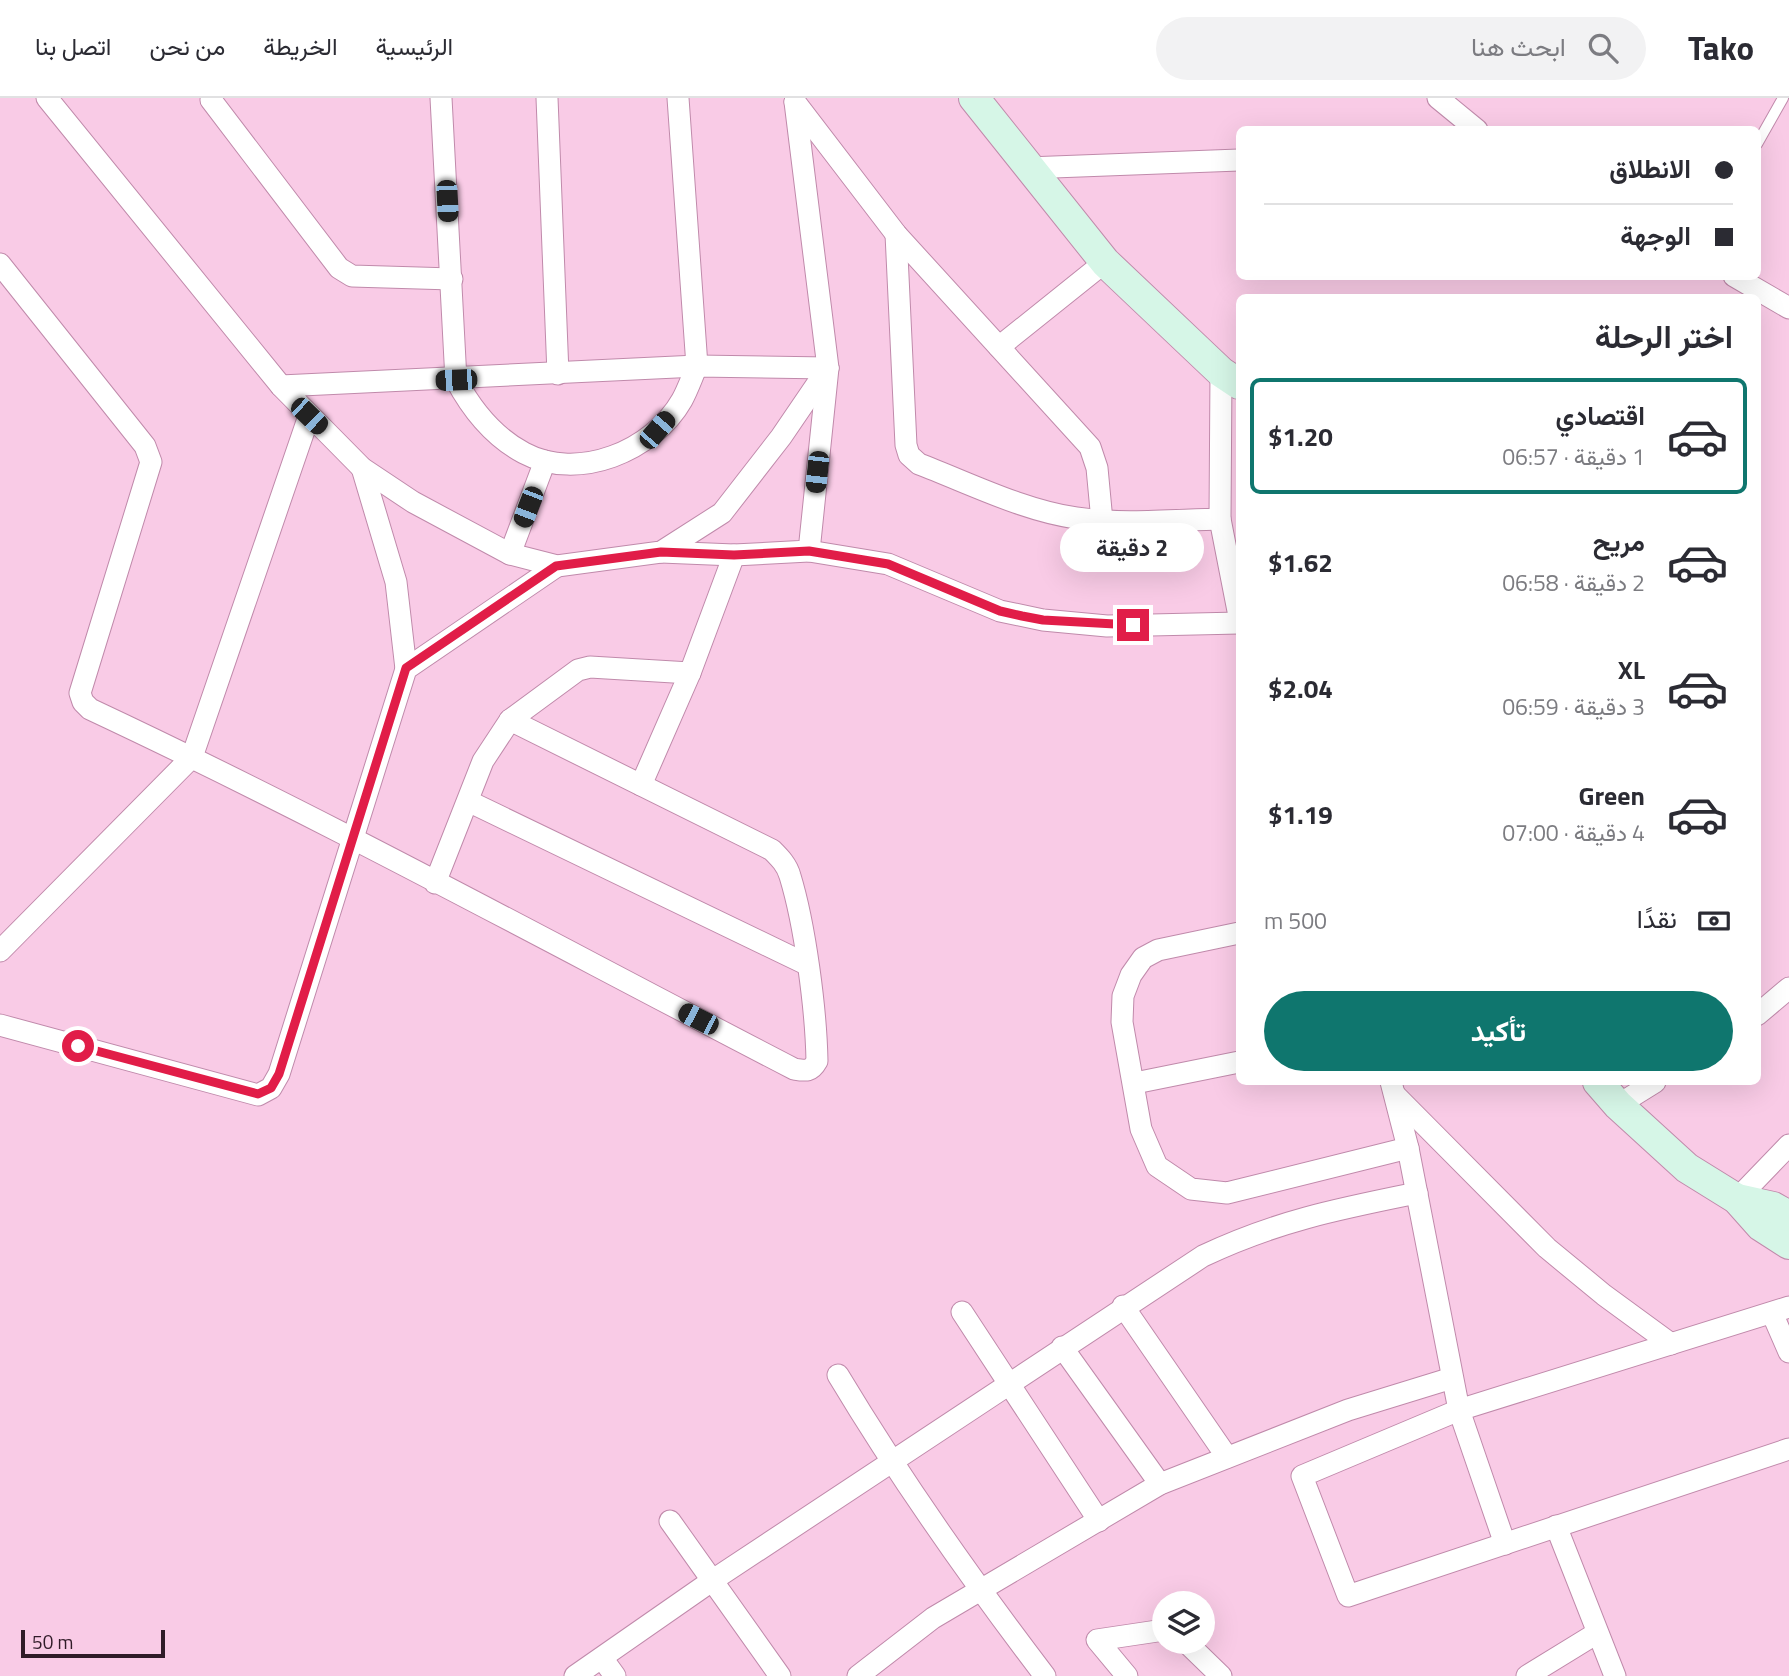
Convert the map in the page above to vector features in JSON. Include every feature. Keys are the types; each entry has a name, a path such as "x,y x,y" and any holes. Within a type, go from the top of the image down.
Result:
{"main road":[{"path":"974,98 1027,168 1105,262 1230,378"},
{"path":"1601,1085 1618,1105 1687,1168 1737,1199 1761,1226 1789,1244"},
{"path":"1737,1199 1773,1207 1789,1216"}],"street":[{"path":"47,98 281,386 309,416 362,468 413,502 510,554 556,566 661,552 734,555 809,551 888,564 1000,611 1043,620 1107,626 1236,623"},
{"path":"441,98 456,380 471,407 496,432 524,453 545,461 605,460 632,449 657,430 681,402 697,366 678,98"},
{"path":"547,98 558,374"},
{"path":"1438,98 1472,126"},
{"path":"211,100 339,268 352,276 362,277 452,279"},
{"path":"793,100 896,233 1090,447 1097,468 1102,521"},
{"path":"793,100 828,368 809,551"},
{"path":"1027,168 1236,160"},
{"path":"896,233 906,445 909,455 919,464 1040,510 1102,521 1220,519"},
{"path":"999,347 1105,262"},
{"path":"0,264 145,446 151,462 80,693 83,702 90,709 192,757 782,1063 805,1071 813,1068 817,1060 806,964 790,876 784,862 772,850 510,720"},
{"path":"1741,280 1788,305"},
{"path":"281,386 456,380 697,366 828,368"},
{"path":"661,552 722,513 781,437 828,368"},
{"path":"1230,378 1220,519 1236,601"},
{"path":"0,951 192,757 309,416"},
{"path":"510,554 545,461"},
{"path":"0,1025 258,1094 271,1088 279,1074 350,839 406,668 397,582 362,468"},
{"path":"641,785 690,673 734,555"},
{"path":"406,668 556,566"},
{"path":"435,883 483,761 510,720 578,670 590,667 690,673"},
{"path":"468,801 806,964"},
{"path":"1236,934 1158,950 1143,958 1131,975 1123,996 1122,1022 1135,1083 1141,1129 1157,1166 1191,1189 1227,1193 1408,1148"},
{"path":"1761,1012 1789,988"},
{"path":"1135,1083 1236,1063"},
{"path":"1618,1105 1650,1085"},
{"path":"1392,1087 1408,1148 1459,1410 1505,1545"},
{"path":"1392,1087 1548,1248 1604,1295 1671,1345"},
{"path":"1737,1199 1789,1145"},
{"path":"575,1676 1007,1383 1203,1256 1247,1235 1301,1217 1416,1193"},
{"path":"1123,1306 1227,1457"},
{"path":"1789,1352 1781,1310 1459,1410 1301,1476 1348,1597 1789,1449"},
{"path":"962,1312 1099,1521"},
{"path":"1062,1347 1160,1484"},
{"path":"838,1375 890,1462 980,1591 1045,1676"},
{"path":"858,1676 933,1618 1160,1484 1348,1410 1452,1378"},
{"path":"670,1521 779,1676"},
{"path":"1556,1526 1615,1676"},
{"path":"1127,1676 1097,1640 1152,1632"},
{"path":"1527,1676 1597,1633"},
{"path":"1198,1654 1221,1676"},
{"path":"601,1658 615,1676"}],"lane":[{"path":"1761,137 1783,98"}],"route":[{"path":"78,1046 258,1094 271,1088 279,1074 350,839 406,668 556,566 661,552 734,555 809,551 888,564 1000,611 1043,620 1107,626 1133,625"}]}
